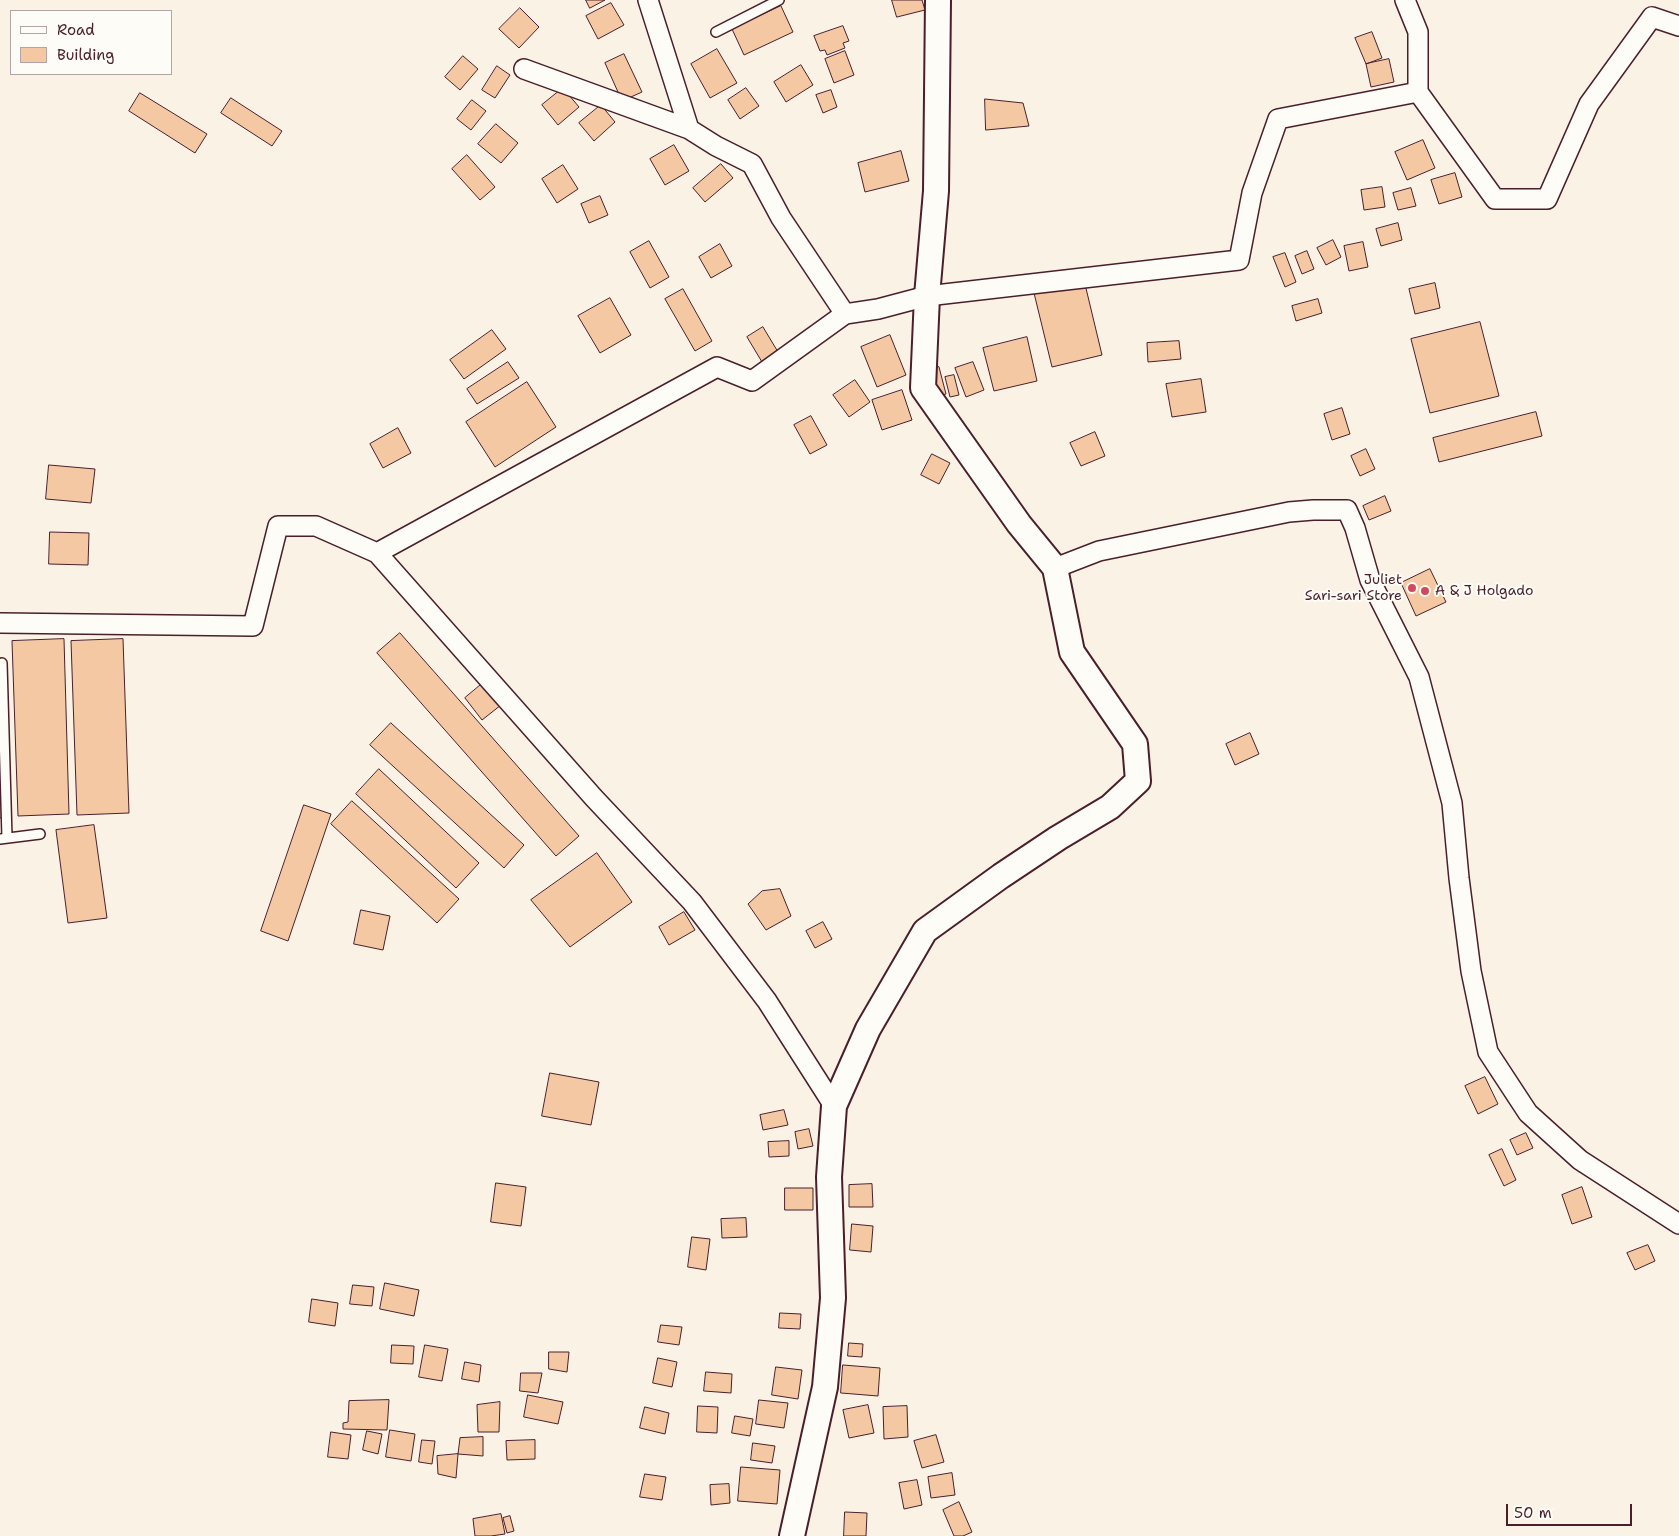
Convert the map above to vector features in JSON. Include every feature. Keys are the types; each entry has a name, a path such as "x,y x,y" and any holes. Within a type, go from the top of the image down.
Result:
{"street":[{"path":"648,0 689,129"},
{"path":"792,1536 824,1387 832,1298 829,1177 834,1106 868,1029 925,931 1034,855 1110,807 1138,781 1135,744 1072,652 1055,568 1019,524 923,388 927,296 936,191 938,0"},
{"path":"1404,0 1418,32 1418,92 1494,199 1547,199 1589,104 1652,17 1679,26"},
{"path":"524,69 689,129 716,146 752,164 780,218 845,314"},
{"path":"377,553 717,367 752,381 845,314 878,310 927,296 1240,260 1252,193 1278,119 1418,92"},
{"path":"1055,568 1099,551 1270,516 1313,510 1347,510 1355,528 1370,580 1419,677 1452,802 1459,878 1471,971 1488,1052 1528,1113 1580,1160 1679,1224"},
{"path":"0,623 253,626 278,526 316,526 377,553 594,798 692,902 767,1001 834,1106"}],"lane":[{"path":"716,32 779,0"},
{"path":"2,664 4,839 40,834"}],"building":[{"path":"586,0 605,0 590,8"},
{"path":"892,0 922,0 925,10 897,17"},
{"path":"611,3 624,25 598,39 586,16"},
{"path":"781,6 793,32 744,55 732,29"},
{"path":"520,8 539,27 519,48 499,29"},
{"path":"843,26 849,41 843,43 845,48 827,55 825,50 820,51 814,36"},
{"path":"1372,32 1382,58 1366,64 1355,38"},
{"path":"717,49 737,83 710,98 691,64"},
{"path":"845,51 854,75 834,83 825,59"},
{"path":"624,54 642,92 622,101 605,63"},
{"path":"463,56 478,69 460,90 445,77"},
{"path":"1389,59 1394,82 1371,87 1366,64"},
{"path":"801,65 813,85 786,102 774,82"},
{"path":"497,66 510,75 495,98 482,90"},
{"path":"563,88 579,107 558,125 542,105"},
{"path":"746,88 759,106 740,119 728,100"},
{"path":"831,90 837,107 823,113 816,95"},
{"path":"140,93 207,134 195,153 129,111"},
{"path":"231,98 282,131 272,146 221,113"},
{"path":"985,99 1023,103 1029,126 986,130"},
{"path":"472,100 486,111 471,130 457,119"},
{"path":"601,105 615,122 594,141 579,123"},
{"path":"496,124 518,143 501,163 478,144"},
{"path":"1423,140 1435,168 1407,180 1395,152"},
{"path":"674,145 689,171 665,185 650,159"},
{"path":"901,151 909,181 865,192 858,163"},
{"path":"467,155 495,187 480,200 452,169"},
{"path":"721,164 733,178 705,202 693,188"},
{"path":"563,165 578,189 557,203 542,179"},
{"path":"1455,173 1462,197 1439,204 1431,180"},
{"path":"1382,187 1385,207 1364,210 1361,190"},
{"path":"1411,188 1416,206 1398,210 1393,193"},
{"path":"600,196 608,215 589,223 581,204"},
{"path":"1398,223 1402,240 1381,246 1376,229"},
{"path":"1333,240 1341,257 1326,265 1317,248"},
{"path":"649,241 669,277 650,288 630,252"},
{"path":"1363,242 1368,267 1349,271 1344,246"},
{"path":"720,244 732,266 711,278 699,257"},
{"path":"1307,251 1314,269 1302,274 1295,256"},
{"path":"1285,253 1296,282 1285,287 1273,257"},
{"path":"1084,280 1102,355 1052,367 1034,293"},
{"path":"1435,283 1440,308 1415,314 1409,289"},
{"path":"683,289 712,341 695,351 665,299"},
{"path":"610,298 631,335 600,353 578,316"},
{"path":"1318,299 1322,313 1296,321 1292,306"},
{"path":"1480,322 1499,396 1430,413 1411,339"},
{"path":"763,327 778,352 762,362 747,337"},
{"path":"492,330 506,349 464,379 450,360"},
{"path":"890,335 906,375 877,387 861,347"},
{"path":"1027,337 1037,381 994,391 983,348"},
{"path":"1179,341 1181,359 1148,362 1147,343"},
{"path":"508,362 519,378 477,404 467,389"},
{"path":"973,362 984,390 966,397 955,368"},
{"path":"939,367 946,394 935,397 928,369"},
{"path":"954,375 959,395 950,397 945,377"},
{"path":"1201,379 1206,412 1172,417 1166,384"},
{"path":"855,380 870,402 849,417 833,395"},
{"path":"527,382 556,427 495,467 466,422"},
{"path":"902,390 912,420 882,430 872,400"},
{"path":"1342,408 1350,434 1332,440 1324,414"},
{"path":"1536,412 1542,436 1439,462 1433,438"},
{"path":"811,416 827,445 810,454 794,425"},
{"path":"398,428 411,453 383,468 370,444"},
{"path":"1095,432 1105,456 1081,466 1070,443"},
{"path":"1366,449 1375,469 1360,476 1351,456"},
{"path":"932,454 950,463 939,484 921,475"},
{"path":"49,465 95,469 91,503 46,499"},
{"path":"1385,496 1391,511 1369,520 1363,506"},
{"path":"50,532 89,533 88,565 49,564"},
{"path":"1430,569 1446,602 1416,616 1401,583"},
{"path":"400,633 579,836 556,856 377,653"},
{"path":"64,639 69,814 18,816 12,641"},
{"path":"123,639 129,813 77,815 71,641"},
{"path":"483,683 501,705 482,720 465,698"},
{"path":"391,723 524,845 504,868 370,745"},
{"path":"1250,733 1259,754 1235,765 1226,744"},
{"path":"0,766 2,817 0,818"},
{"path":"379,769 479,863 456,888 356,794"},
{"path":"352,801 459,899 437,923 331,824"},
{"path":"304,805 331,814 288,941 261,931"},
{"path":"94,825 107,918 68,923 56,830"},
{"path":"597,853 632,902 570,947 531,900"},
{"path":"780,889 791,916 766,930 748,904 762,891"},
{"path":"361,910 390,916 383,950 354,944"},
{"path":"684,912 695,930 669,945 659,927"},
{"path":"823,922 832,939 815,948 806,931"},
{"path":"550,1073 599,1082 591,1125 542,1116"},
{"path":"1485,1077 1498,1104 1478,1114 1465,1086"},
{"path":"784,1110 788,1125 763,1130 760,1115"},
{"path":"809,1129 813,1146 798,1149 795,1132"},
{"path":"1526,1133 1533,1148 1517,1155 1510,1140"},
{"path":"789,1141 789,1156 769,1157 768,1142"},
{"path":"1502,1149 1516,1180 1504,1186 1489,1155"},
{"path":"496,1183 526,1187 521,1226 491,1222"},
{"path":"872,1184 873,1207 849,1207 849,1185"},
{"path":"1582,1187 1592,1217 1572,1224 1562,1195"},
{"path":"785,1188 813,1188 813,1210 785,1210"},
{"path":"746,1218 747,1237 722,1238 721,1219"},
{"path":"852,1224 873,1226 871,1252 850,1250"},
{"path":"692,1237 710,1239 706,1270 688,1267"},
{"path":"1648,1245 1655,1261 1635,1270 1627,1253"},
{"path":"385,1283 419,1290 414,1316 380,1309"},
{"path":"353,1285 374,1287 372,1306 350,1304"},
{"path":"312,1299 338,1303 335,1326 309,1322"},
{"path":"780,1313 801,1314 800,1329 779,1328"},
{"path":"661,1325 682,1327 679,1345 658,1342"},
{"path":"849,1343 863,1344 862,1357 848,1356"},
{"path":"392,1345 414,1346 413,1364 391,1363"},
{"path":"425,1345 448,1349 442,1381 419,1377"},
{"path":"549,1352 569,1352 567,1372 549,1369"},
{"path":"658,1358 677,1362 672,1387 653,1383"},
{"path":"465,1362 481,1365 479,1382 462,1379"},
{"path":"843,1365 880,1368 878,1396 841,1393"},
{"path":"776,1367 802,1370 798,1399 772,1395"},
{"path":"706,1372 732,1374 731,1393 704,1391"},
{"path":"521,1373 542,1373 538,1393 520,1391"},
{"path":"528,1395 563,1402 558,1424 524,1417"},
{"path":"389,1400 387,1430 343,1429 343,1423 348,1422 349,1401"},
{"path":"759,1400 788,1403 784,1428 756,1424"},
{"path":"500,1402 499,1432 478,1432 477,1405"},
{"path":"868,1405 874,1433 849,1438 843,1410"},
{"path":"698,1406 718,1407 717,1433 697,1432"},
{"path":"907,1406 908,1437 884,1439 883,1407"},
{"path":"645,1407 669,1413 665,1434 640,1428"},
{"path":"735,1416 753,1419 750,1436 732,1433"},
{"path":"390,1430 415,1434 411,1461 386,1457"},
{"path":"367,1431 382,1434 378,1454 363,1450"},
{"path":"331,1432 351,1435 348,1459 328,1457"},
{"path":"936,1435 944,1462 922,1468 914,1441"},
{"path":"483,1437 483,1456 458,1454 460,1438"},
{"path":"422,1440 435,1441 432,1464 419,1462"},
{"path":"535,1440 535,1459 507,1460 506,1441"},
{"path":"753,1443 775,1446 772,1463 751,1460"},
{"path":"458,1454 456,1478 438,1474 437,1456"},
{"path":"741,1467 780,1470 777,1504 738,1501"},
{"path":"952,1473 955,1495 931,1498 928,1477"},
{"path":"645,1474 666,1477 662,1500 640,1497"},
{"path":"917,1480 922,1505 904,1509 899,1483"},
{"path":"729,1484 730,1503 711,1505 710,1485"},
{"path":"959,1502 972,1532 963,1536 954,1536 943,1510"},
{"path":"845,1512 867,1513 866,1536 844,1536"},
{"path":"501,1514 505,1534 475,1536 473,1519"},
{"path":"510,1516 514,1531 507,1533 503,1518"}],"place":[{"name":"Juliet Sari-sari Store","path":"1412,588"},
{"name":"A & J Holgado","path":"1425,591"}]}
